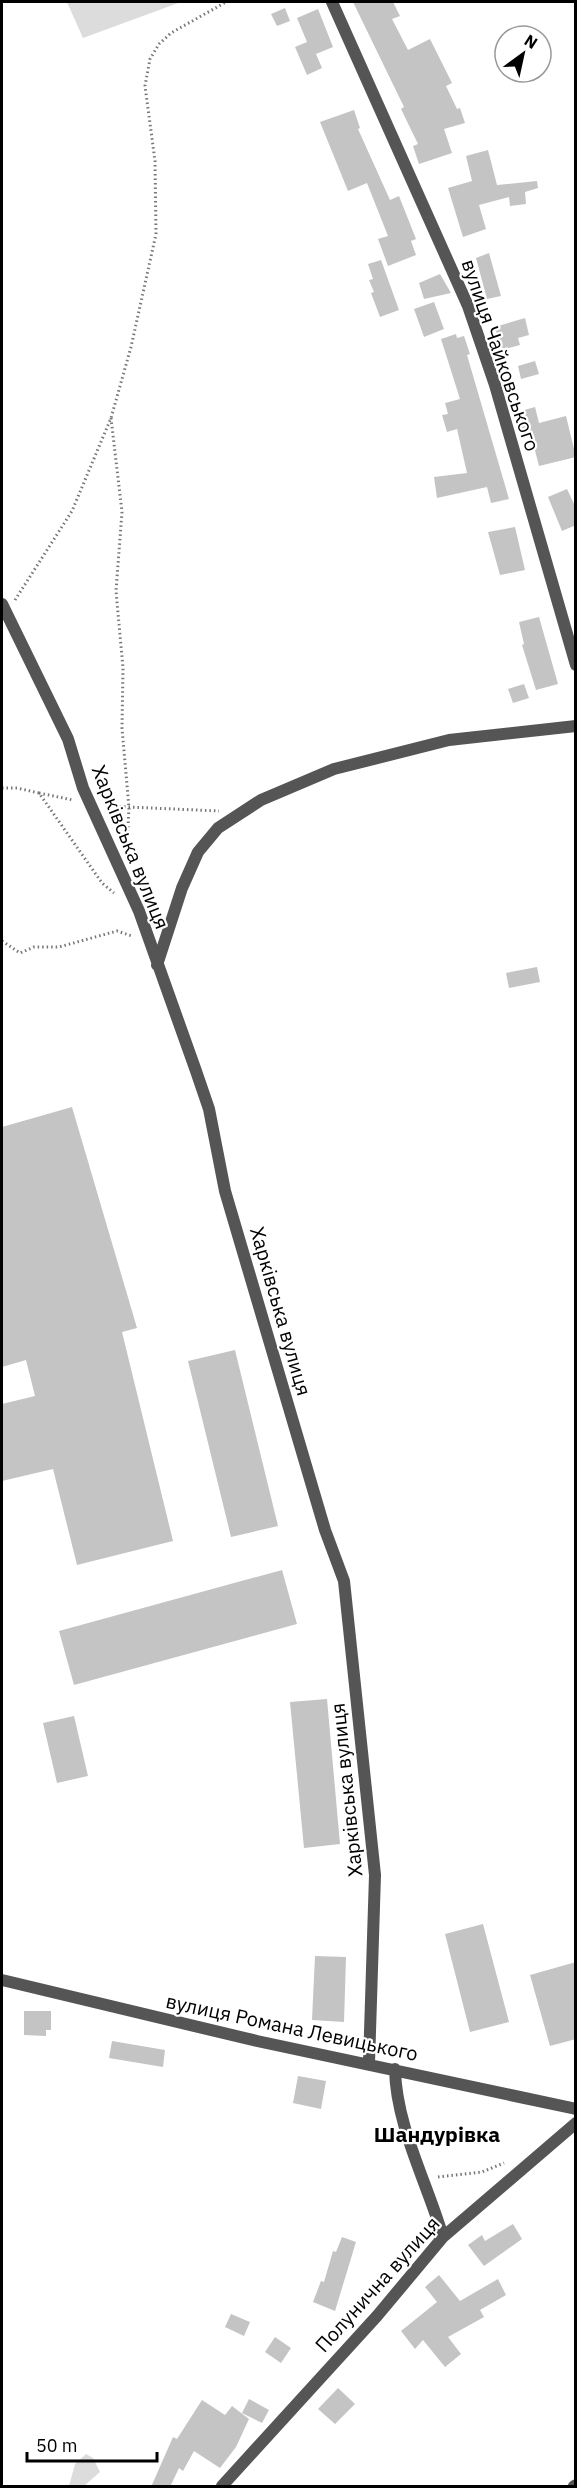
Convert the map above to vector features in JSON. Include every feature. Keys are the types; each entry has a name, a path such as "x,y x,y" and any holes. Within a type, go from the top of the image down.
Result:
{"street":[{"name":"вулиця Чайковського","path":"332,2 468,306 495,385 576,665"},
{"name":"Харківська вулиця","path":"4,610 68,739 91,804 139,911 209,1109 225,1191 325,1530 344,1581 375,1875 369,2063"},
{"path":"157,965 182,888 198,852 218,828 242,812 302,781 366,760 464,738 576,726"},
{"name":"вулиця Романа Левицького","path":"2,1980 257,2041 369,2063 576,2109"},
{"path":"395,2069 400,2109 443,2237"},
{"name":"Полунична вулиця","path":"222,2487 377,2316 443,2237 576,2123"}],"path":[{"path":"4,610 66,523 111,418 131,347 156,234 155,161 146,105 148,65 155,49 166,37 226,2"},
{"path":"111,418 122,512 116,598 123,663 122,729 129,808 126,852"},
{"path":"2,788 17,788 91,804 129,808 242,812"},
{"path":"39,793 102,883 139,911"},
{"path":"2,941 20,953 34,947 59,947 117,931 149,941"},
{"path":"424,2178 482,2172 514,2160"}],"shaded area":[{"path":"67,2 181,2 83,38"},
{"path":"86,2454 93,2458 100,2472 84,2486 69,2486 75,2464"}],"building":[{"path":"353,2 393,2 400,16 392,19 408,50 430,39 452,83 446,86 457,109 460,108 465,123 444,129 452,153 419,164 413,146 418,144 401,109 404,107"},
{"path":"285,8 290,21 277,26 271,14"},
{"path":"318,9 333,47 316,54 322,68 307,75 295,47 307,42 297,18"},
{"path":"354,110 360,128 358,129 390,200 399,196 416,239 411,241 416,255 388,266 378,239 388,236 367,183 348,191 320,122"},
{"path":"488,150 497,185 537,181 538,188 525,192 526,204 510,206 509,197 479,205 486,229 463,237 448,188 472,181 466,156"},
{"path":"489,253 501,296 487,299 476,258"},
{"path":"381,260 399,310 380,317 371,293 374,292 369,280 373,279 368,264"},
{"path":"440,274 451,293 424,299 419,283"},
{"path":"434,302 444,329 424,337 414,309"},
{"path":"525,318 529,335 518,338 520,345 501,350 495,327"},
{"path":"456,334 457,338 464,336 470,354 467,355 509,499 491,503 487,487 437,498 434,477 467,473 457,429 447,432 442,415 448,414 445,403 460,399 441,339"},
{"path":"535,361 539,374 521,379 518,366"},
{"path":"535,407 539,423 566,416 576,457 539,466 530,431 524,433 517,412"},
{"path":"567,489 576,508 576,525 562,531 548,497"},
{"path":"515,527 525,570 500,575 488,532"},
{"path":"539,617 558,684 536,690 522,645 524,644 519,622"},
{"path":"524,684 529,698 513,703 508,689"},
{"path":"537,967 540,982 509,988 506,973"},
{"path":"72,1107 137,1328 122,1332 173,1541 77,1565 53,1469 2,1481 2,1404 35,1396 26,1360 2,1367 2,1127"},
{"path":"235,1350 278,1526 231,1537 188,1361"},
{"path":"282,1570 297,1624 74,1685 59,1631"},
{"path":"327,1699 340,1844 304,1848 290,1702"},
{"path":"74,1716 88,1776 57,1783 43,1723"},
{"path":"483,1924 509,2022 470,2032 445,1934"},
{"path":"315,1956 346,1957 344,2022 312,2020"},
{"path":"576,1962 576,2039 550,2046 530,1975"},
{"path":"24,2011 51,2011 51,2030 46,2030 46,2036 24,2035"},
{"path":"112,2041 165,2050 163,2067 109,2058"},
{"path":"298,2076 326,2081 321,2109 293,2103"},
{"path":"513,2224 522,2239 484,2266 468,2245 482,2235 485,2241"},
{"path":"342,2237 356,2242 335,2311 313,2302 321,2281 324,2282 333,2251 336,2252"},
{"path":"439,2275 460,2301 498,2279 506,2295 480,2310 484,2317 448,2337 461,2354 445,2367 423,2340 415,2349 401,2331 437,2302 425,2287"},
{"path":"231,2314 250,2322 244,2336 225,2327"},
{"path":"275,2337 291,2348 281,2363 265,2352"},
{"path":"338,2388 355,2404 335,2424 318,2409"},
{"path":"249,2399 269,2410 262,2423 242,2413"},
{"path":"202,2400 225,2415 232,2406 249,2419 236,2447 220,2468 194,2451 183,2471 179,2468 170,2487 151,2487 173,2437 177,2439"}],"district":[{"name":"Шандурівка","path":"437,2134"}]}
